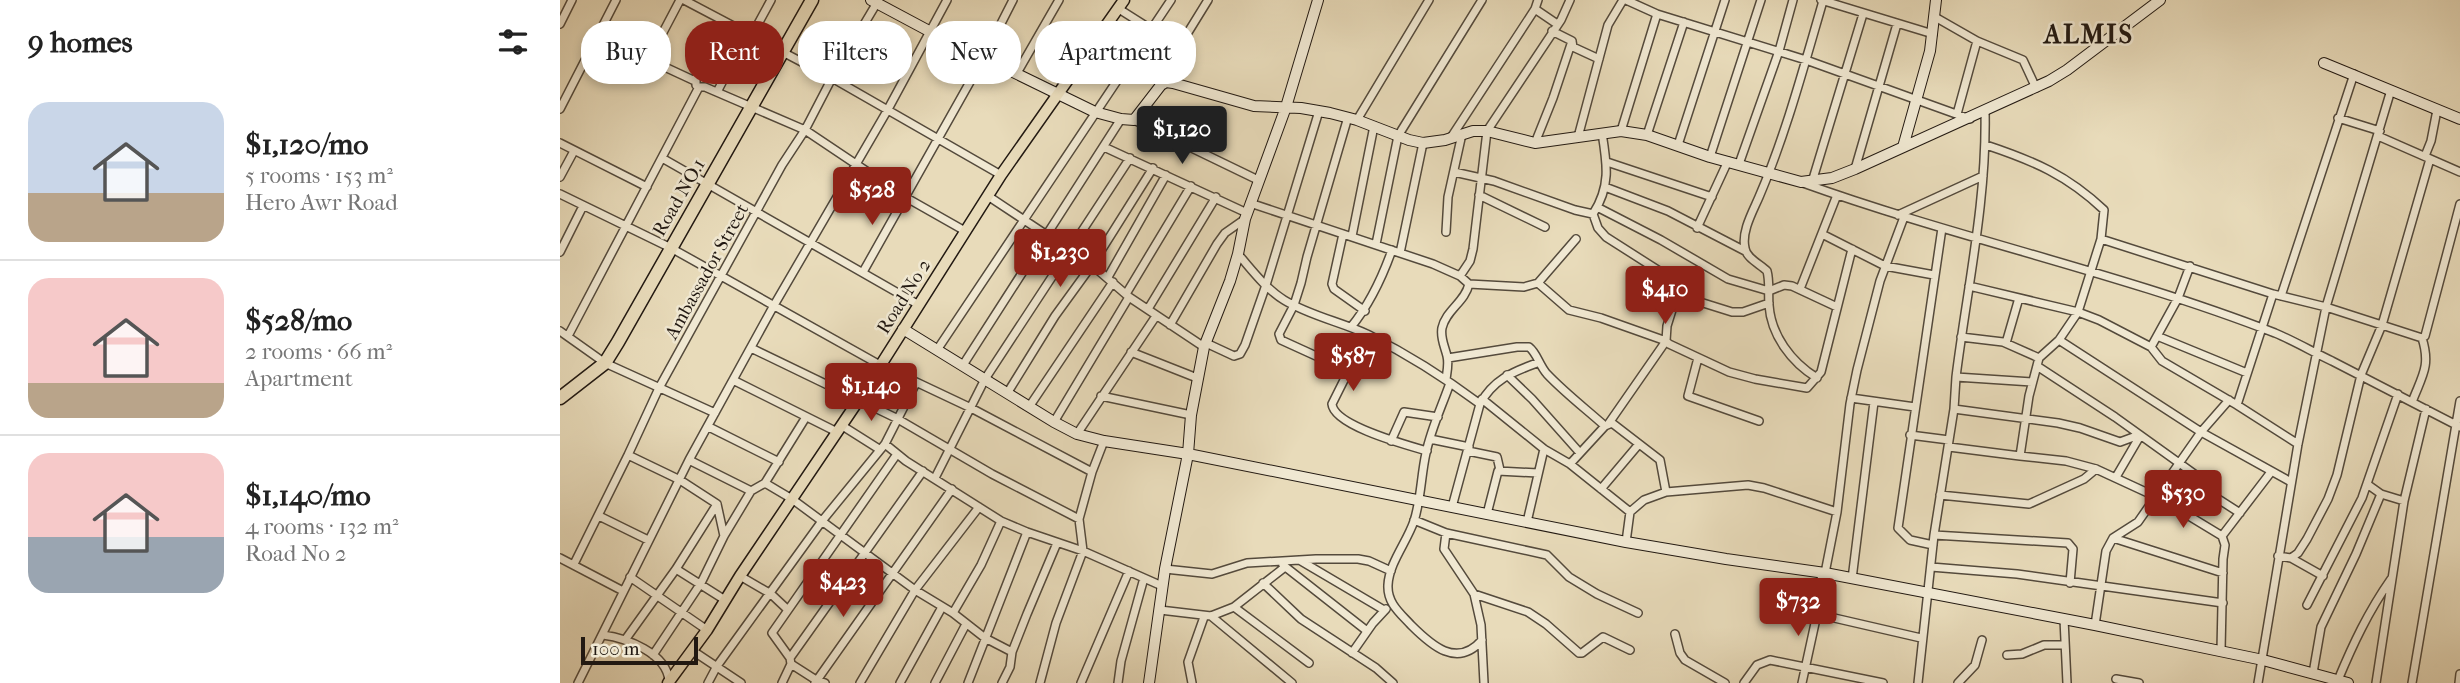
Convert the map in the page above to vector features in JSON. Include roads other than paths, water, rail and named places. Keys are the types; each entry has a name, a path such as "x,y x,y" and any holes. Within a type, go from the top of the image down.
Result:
{"highway":[{"name":"Road NO.1","path":"784,48 812,0"},
{"name":"Road NO.1","path":"562,394 605,363 764,84"}],"main road":[{"name":"Road No 2","path":"668,682 693,651 858,401 1001,175 1121,5"}],"street":[{"path":"560,24 572,0"},
{"path":"606,21 616,0"},
{"path":"670,21 682,0 694,2 724,21"},
{"path":"758,21 771,0"},
{"path":"935,21 947,0"},
{"path":"1002,21 1013,0"},
{"path":"1021,66 1059,0"},
{"path":"1158,21 1171,0"},
{"path":"1195,21 1208,0"},
{"path":"1149,683 1165,569 1188,454 1191,415 1205,345 1238,254 1258,180 1286,107 1318,0"},
{"path":"1349,371 1281,340 1279,334 1294,305 1316,225 1352,119 1429,0"},
{"path":"1376,244 1398,136 1482,0"},
{"path":"1446,232 1457,135 1538,0"},
{"path":"1460,276 1470,261 1487,131 1570,0"},
{"path":"1678,145 1725,0"},
{"path":"1710,157 1761,0"},
{"path":"1697,228 1712,197 1734,163 1779,51 1793,0"},
{"path":"1745,251 1747,227 1770,173 1822,0 1934,34"},
{"path":"1903,147 1934,34 1936,0"},
{"path":"1801,182 1832,178 1855,169 2036,88 2067,70 2160,0"},
{"path":"876,1 926,29"},
{"name":"Ambassador Street","path":"865,21 876,1"},
{"path":"1578,136 1608,25 1621,1 1748,40 1970,119"},
{"path":"1121,5 1141,21"},
{"path":"1535,9 1572,41 1573,47 1599,59"},
{"path":"1621,131 1657,13"},
{"path":"1812,181 1863,14"},
{"path":"1935,17 1978,41 2023,60 2036,88"},
{"path":"1647,135 1684,22"},
{"path":"1855,169 1897,24"},
{"path":"578,683 689,460 773,307 887,111 926,37"},
{"path":"1535,143 1572,41"},
{"path":"1956,114 1978,41"},
{"path":"2324,63 2460,119"},
{"path":"560,109 581,69"},
{"path":"2237,405 2261,328 2277,295 2354,74"},
{"path":"1021,75 1095,112 1121,120 1134,120 1258,180"},
{"path":"1134,120 1166,82 1254,106 1319,111 1423,143 1487,131 1535,143 1621,131 1647,135 1710,157 1801,182 1900,216 2178,298 2261,328 2316,353 2458,426"},
{"path":"568,336 662,158 697,84 805,131 855,166 965,231"},
{"path":"717,92 722,84"},
{"name":"Ambassador Street","path":"574,564 659,388 829,84"},
{"path":"842,84 1001,175"},
{"path":"863,272 968,84"},
{"path":"937,350 1114,84"},
{"path":"2258,683 2291,482 2326,307 2391,90"},
{"path":"2291,558 2298,553 2307,539 2337,475 2361,375 2382,325 2427,158 2437,110"},
{"path":"988,196 1092,265 1156,316 1205,345 1234,356 1240,354 1253,325 1319,111"},
{"path":"1918,683 1934,535 1954,410 1961,337 1976,238 1986,145 1985,111"},
{"path":"2338,118 2460,172"},
{"path":"962,365 1121,120"},
{"path":"1352,236 1374,126"},
{"path":"1602,133 1607,162 1605,187 1595,211 1598,228 1606,237 1664,274 1677,294 1732,312 1743,312 1769,303"},
{"path":"560,143 647,187"},
{"path":"1401,253 1423,143"},
{"path":"1986,145 2026,158 2072,182 2104,210 2101,239 2078,312 2059,340 2038,362 2032,382 2020,456"},
{"path":"1104,148 1248,212 1288,215 1401,253 1460,276 1469,284 1524,287 1538,283 1576,239"},
{"path":"560,177 574,151"},
{"path":"662,158 919,305"},
{"path":"935,478 985,379 1130,158"},
{"path":"1607,162 1712,197"},
{"path":"1008,393 1055,316 1092,265 1153,168"},
{"path":"1454,172 1481,178 1575,210 1595,211 1661,240 1720,275 1769,291 1784,285 1800,289 1837,307"},
{"path":"1029,407 1111,280 1166,174"},
{"path":"1802,683 1837,512 1851,398 1900,216 1983,176"},
{"path":"1054,422 1191,186"},
{"path":"1605,187 1668,211 1745,251 1767,271 1771,320 1776,336 1809,374 1817,378"},
{"path":"560,194 671,248 880,365 971,408 1092,472"},
{"path":"1479,195 1545,227"},
{"path":"1800,289 1837,195"},
{"path":"1147,309 1216,197"},
{"path":"2422,338 2425,336 2460,204"},
{"path":"560,252 583,206"},
{"path":"1170,325 1217,244 1248,212"},
{"path":"1933,545 1910,540 1898,528 1942,228"},
{"path":"1343,233 1332,284 1334,289 1365,311"},
{"path":"1822,234 1885,266 1934,275"},
{"path":"2101,239 2422,338"},
{"path":"1538,283 1569,310 1601,318 1666,341 1729,372 1807,388 1821,372 1852,249"},
{"path":"1351,327 1365,311 1392,250"},
{"path":"1238,254 1266,285 1294,305 1367,334 1448,381 1544,449 1570,464 1630,512"},
{"path":"2151,347 2178,298 2190,266"},
{"path":"1469,284 1467,292 1450,312 1443,327 1442,339 1448,358 1448,381 1426,452 1414,520 1391,571 1388,585 1392,605 1428,642 1446,652 1465,653 1482,640"},
{"path":"1969,286 2078,312 2098,320 2151,347 2159,359 2298,444"},
{"path":"1570,464 1607,425 1666,341 1667,326 1677,294"},
{"path":"2006,343 2019,298"},
{"path":"1077,434 1156,316"},
{"path":"902,330 1054,422 1077,434 1104,441 1188,454 1626,542 1824,573 2095,625 2221,650 2343,682 2357,634 2370,609 2393,576"},
{"path":"560,331 605,363 715,413"},
{"path":"1367,334 1332,404 1332,409 1335,414 1362,429 1426,452"},
{"path":"2157,336 2247,373"},
{"path":"1961,337 2006,343 2038,362 2207,483"},
{"path":"2412,402 2426,365 2427,355 2422,338"},
{"path":"2059,340 2201,432 2291,482"},
{"path":"1448,358 1529,347 1534,352 1537,363 1607,425 1614,424 1660,460 1666,492"},
{"path":"751,348 897,418 992,474 1079,519"},
{"path":"1131,352 1197,379"},
{"path":"1699,358 1688,396 1759,421"},
{"path":"1452,507 1481,402 1496,382 1537,363"},
{"path":"1507,375 1580,453"},
{"path":"1956,377 2032,382"},
{"path":"733,380 806,417 882,446 1001,521 1083,551 1163,586"},
{"path":"708,683 717,666 822,521 882,446 916,383"},
{"path":"2307,605 2367,484 2398,394"},
{"path":"1101,396 1191,415"},
{"path":"1851,398 1915,407"},
{"path":"2095,625 2106,551 2113,538 2138,522 2201,432 2229,400"},
{"path":"1852,579 1874,401"},
{"path":"2412,683 2458,426 2460,401"},
{"path":"2376,683 2404,501 2426,409"},
{"path":"1954,410 2027,418 2080,428 2115,442 2139,435"},
{"path":"1391,441 1404,412 1438,417"},
{"path":"653,655 701,583 724,536 751,491 765,483 806,417"},
{"path":"709,427 779,462"},
{"path":"1910,435 2096,468 2156,496 2222,536 2225,545 2221,650"},
{"path":"2116,477 2139,435"},
{"path":"1430,439 1497,457 1500,470"},
{"path":"1040,683 1056,623 1083,551 1079,519 1104,441"},
{"path":"1601,489 1639,444"},
{"path":"1527,522 1544,449"},
{"path":"825,683 815,682 791,661 772,635 897,454"},
{"path":"628,455 680,480 717,504 724,536"},
{"path":"689,460 751,491"},
{"path":"1940,495 2029,504 2084,479 2096,468"},
{"path":"1487,514 1496,473 1500,470 1538,473"},
{"path":"782,683 791,661 923,471"},
{"path":"2222,536 2271,472"},
{"path":"765,483 792,499 985,638 1012,652"},
{"path":"2367,484 2381,494 2404,501"},
{"path":"1626,542 1630,512 1644,500 1666,492 1755,485 1837,512"},
{"path":"815,682 952,489"},
{"path":"2313,673 2321,627 2381,494"},
{"path":"2215,497 2239,513"},
{"path":"625,639 657,597 717,504"},
{"path":"860,683 915,590 979,508"},
{"path":"598,516 648,540"},
{"path":"1414,520 1446,533 1546,555 1569,577 1597,594 1638,613"},
{"path":"953,613 981,565 1001,521"},
{"path":"968,683 1027,532"},
{"path":"1446,533 1444,549 1474,594 1481,625 1485,683"},
{"path":"1934,535 2068,543 2073,550 2070,583"},
{"path":"2113,538 2222,573"},
{"path":"1002,683 1057,543"},
{"path":"2278,556 2291,558 2323,576"},
{"path":"560,558 623,591"},
{"path":"1165,569 1212,574 1247,563 1282,564 1300,560 1358,559 1370,561 1391,571"},
{"path":"1300,560 1384,610"},
{"path":"1160,610 1207,616 1234,607 1264,583 1282,564"},
{"path":"1282,564 1367,631"},
{"path":"1931,567 2017,574 2222,603"},
{"path":"676,569 725,600"},
{"path":"1081,683 1129,571"},
{"path":"740,576 771,594 788,610"},
{"path":"630,577 707,630"},
{"path":"1118,683 1121,661 1144,578"},
{"path":"1264,583 1301,619 1376,668 1393,683"},
{"path":"1474,594 1528,612 1579,653 1603,637 1630,650"},
{"path":"1352,653 1384,610 1392,605"},
{"path":"900,683 942,607"},
{"path":"1234,607 1309,663"},
{"path":"1817,614 1922,638"},
{"path":"1192,683 1188,662 1207,616"},
{"path":"1207,616 1292,683"},
{"path":"2064,619 2063,645 2067,683"},
{"path":"935,683 966,624"},
{"path":"1675,634 1680,653 1685,660 1725,683"},
{"path":"603,635 625,639 653,655 666,669 668,682"},
{"path":"1958,683 1975,665 1982,640"},
{"path":"2007,655 2022,654 2045,645 2063,645"},
{"path":"693,651 741,683"},
{"path":"1744,683 1762,662 1774,660 1883,683"},
{"path":"2459,683 2460,674"},
{"path":"2116,679 2139,683"}],"district":[{"name":"ALMIS","path":"2089,34"}]}
